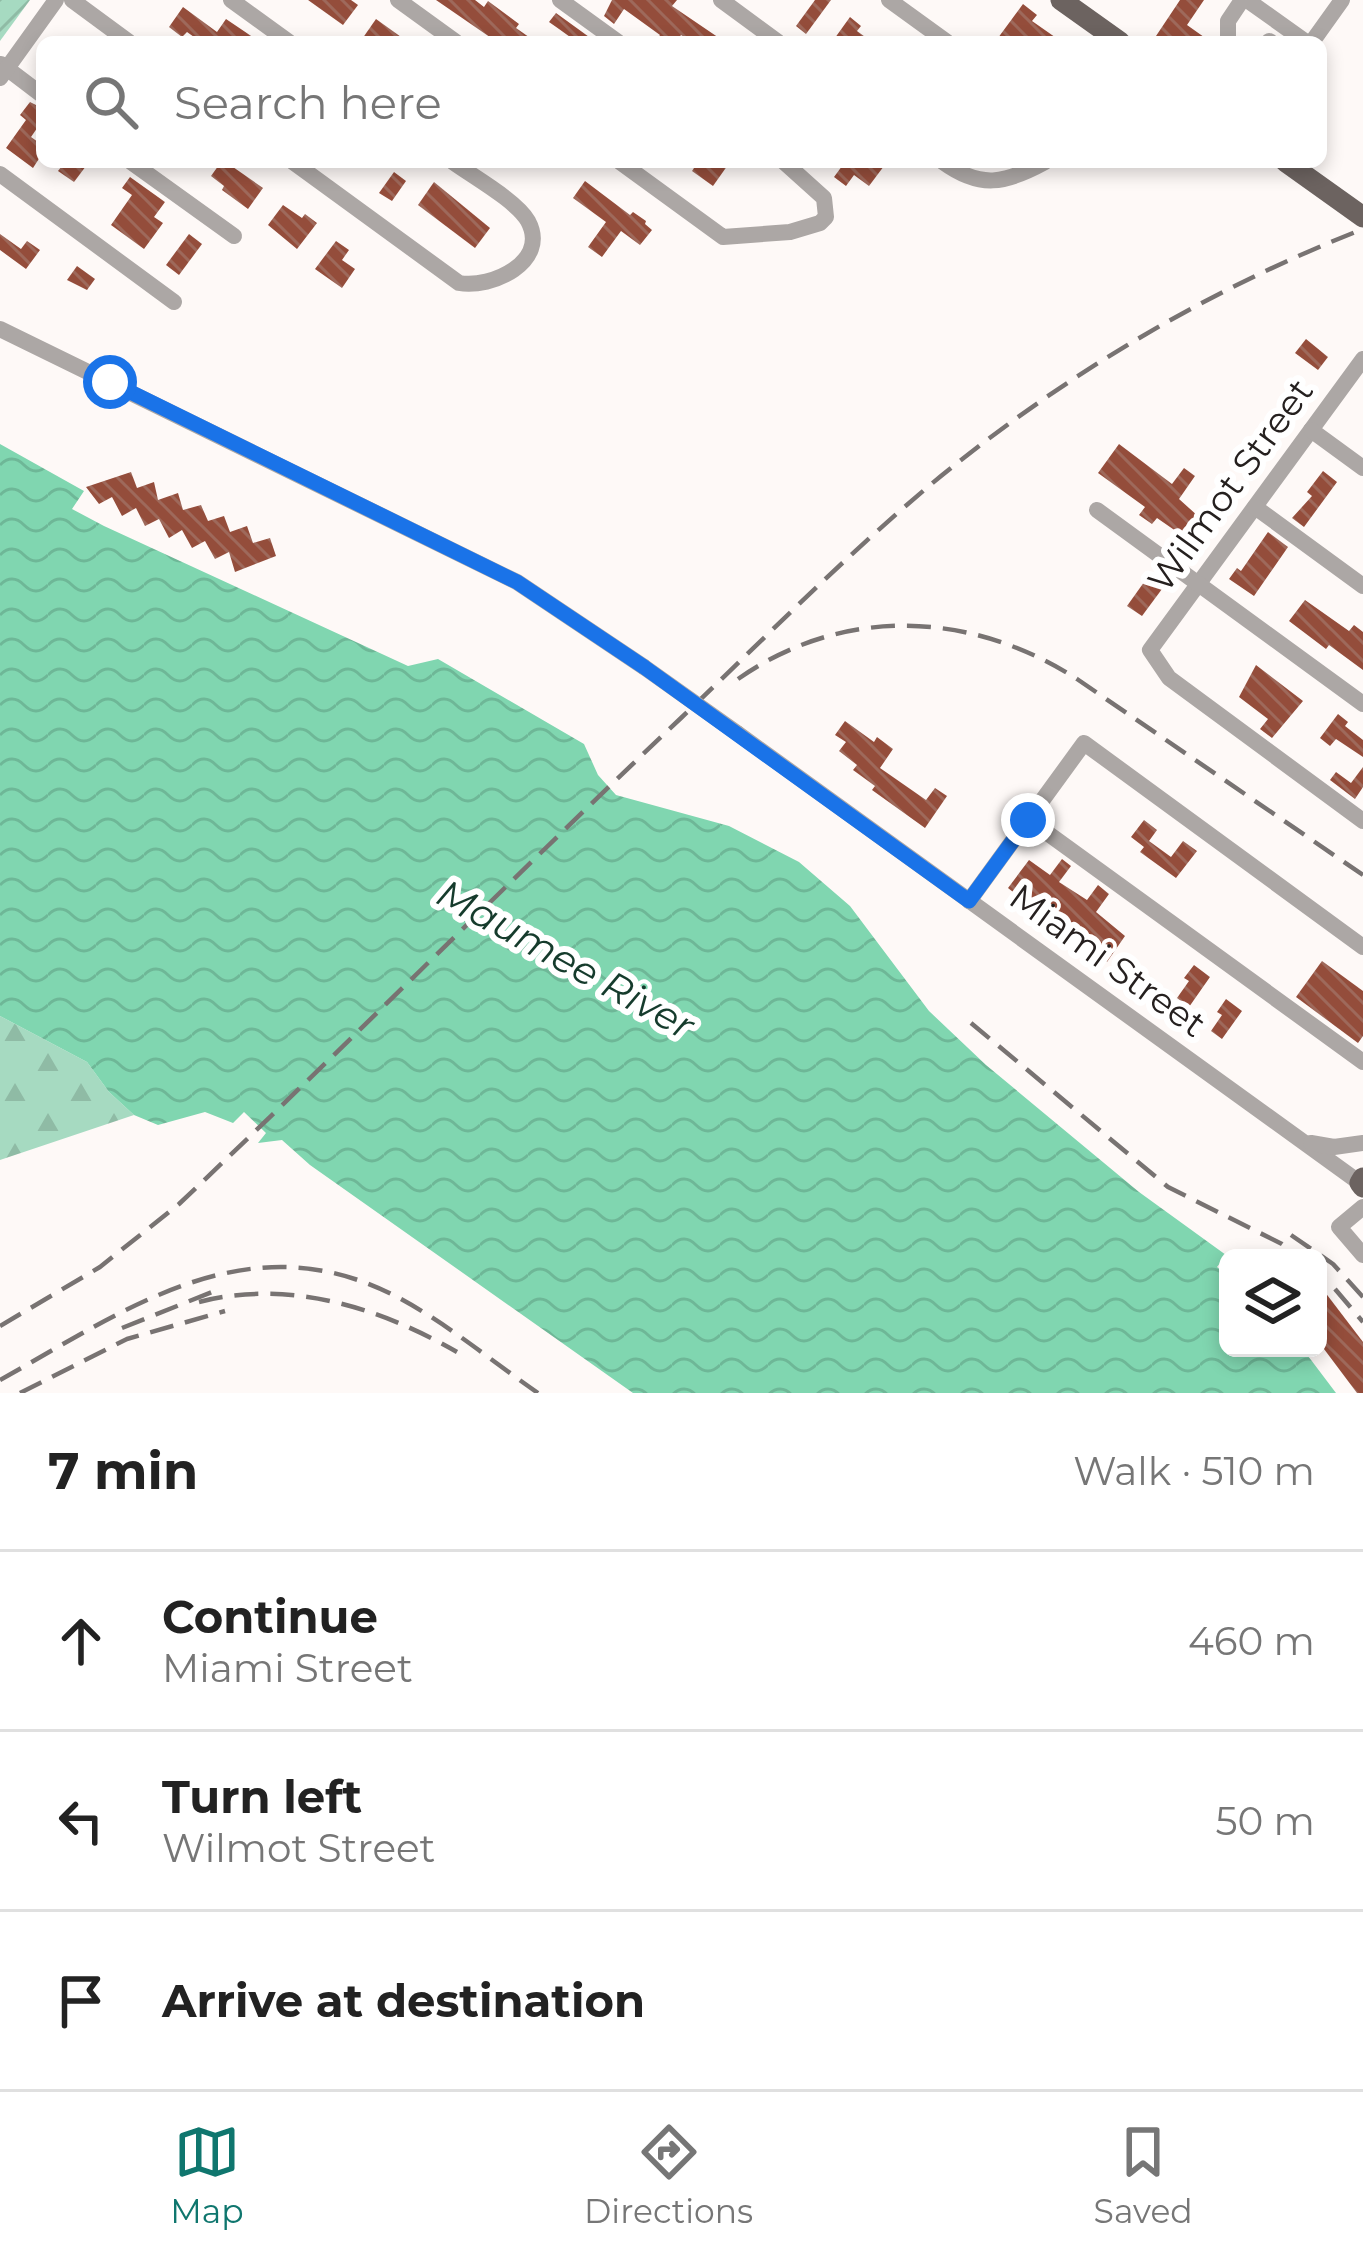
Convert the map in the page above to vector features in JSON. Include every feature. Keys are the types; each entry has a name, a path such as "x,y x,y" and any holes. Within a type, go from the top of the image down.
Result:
{"main road":[{"path":"1061,0 1112,36"},
{"path":"1294,168 1363,218"}],"street":[{"path":"36,91 2,70 56,0"},
{"path":"72,0 121,36"},
{"path":"231,0 281,36"},
{"path":"398,0 448,36"},
{"path":"560,0 610,36"},
{"path":"721,0 770,36"},
{"path":"889,0 939,36"},
{"path":"1228,36 1228,21 1245,0 1299,36"},
{"path":"1314,36 1342,0"},
{"path":"1279,36 1289,30"},
{"path":"139,168 234,236"},
{"path":"301,168 459,283 484,285 508,274 524,257 532,235 525,216 461,168"},
{"path":"628,168 723,237 790,232 826,217 824,198 791,168"},
{"path":"951,168 978,182 1034,168"},
{"path":"0,174 174,302"},
{"name":"Miami Street","path":"0,329 517,582 737,733 1362,1183"},
{"name":"Wilmot Street","path":"1363,359 1150,650 1169,678 1363,820"},
{"path":"1311,430 1363,468"},
{"path":"1255,507 1363,586"},
{"path":"1097,510 1363,704"},
{"path":"969,901 1084,743 1363,947"},
{"path":"1028,820 1363,1062"},
{"path":"1300,1139 1334,1147 1363,1143"},
{"path":"1363,1208 1340,1228 1363,1256"}],"green space":[{"path":"0,0 30,0 0,41"},
{"path":"0,1016 87,1062 134,1115 0,1160"}],"water":[{"name":"Maumee River","path":"0,444 84,491 72,509 104,526 408,666 438,659 584,744 598,775 616,795 729,826 799,862 850,906 929,1011 986,1065 1139,1192 1219,1250 1219,1357 1309,1357 1336,1393 633,1393 310,1165 282,1140 258,1143 266,1133 244,1112 233,1123 205,1112 158,1125 134,1115 87,1062 0,1016"}],"building":[{"path":"308,0 351,0 358,5 343,25"},
{"path":"436,0 475,0 484,7 488,1 527,36 488,36"},
{"path":"612,0 677,0 672,6 716,36 659,36 624,9 614,24 604,16"},
{"path":"815,0 831,0 806,34 796,26"},
{"path":"1180,0 1204,0 1187,25 1203,36 1156,36"},
{"path":"1023,4 1037,15 1032,21 1053,36 999,36"},
{"path":"183,7 217,32 226,19 251,36 193,36 187,32 181,36 169,27"},
{"path":"556,13 588,36 569,36 549,22"},
{"path":"850,17 861,26 857,31 864,36 836,36"},
{"path":"376,19 400,36 364,36"},
{"path":"30,102 36,105 33,168 6,148 26,120 20,115"},
{"path":"60,168 84,168 74,182 58,171"},
{"path":"217,168 234,168 263,188 248,209 211,176"},
{"path":"694,168 726,168 713,186"},
{"path":"841,168 882,168 869,186 854,175 846,186 834,177"},
{"path":"394,172 406,181 392,201 379,193"},
{"path":"130,177 165,202 154,217 163,223 144,249 111,225 132,195 122,188"},
{"path":"585,181 630,215 633,212 646,221 652,230 640,245 621,231 602,257 588,247 606,222 573,198"},
{"path":"434,182 490,228 475,248 418,205"},
{"path":"283,205 317,223 297,249 268,225"},
{"path":"0,234 21,249 27,241 40,250 26,269 0,250"},
{"path":"189,234 202,244 179,275 166,265"},
{"path":"336,241 349,250 342,260 355,269 342,288 315,269"},
{"path":"77,266 95,279 87,290 67,280"},
{"path":"1306,339 1328,357 1318,370 1295,353"},
{"path":"1119,444 1172,484 1184,468 1195,476 1179,499 1209,526 1196,545 1157,518 1152,524 1139,515 1145,507 1098,473"},
{"path":"1323,471 1337,482 1304,527 1292,518 1312,496 1307,492"},
{"path":"131,472 137,488 154,482 158,500 178,493 183,510 201,505 208,521 224,516 230,532 247,526 253,543 270,538 276,556 235,572 229,552 215,559 205,541 192,548 182,530 169,538 159,519 145,526 136,508 122,516 112,497 99,504 86,487"},
{"path":"1268,532 1288,547 1254,596 1229,579 1237,568 1241,571"},
{"path":"1147,578 1162,589 1142,616 1127,606"},
{"path":"1305,600 1349,631 1354,625 1363,632 1363,670 1289,621"},
{"path":"1256,665 1303,701 1272,738 1260,729 1268,719 1239,697"},
{"path":"1338,714 1363,740 1363,757 1336,739 1330,746 1320,738"},
{"path":"845,721 893,749 880,768 926,800 935,788 947,796 925,828 872,790 875,786 853,770 857,765 839,751 846,742 835,735"},
{"path":"1363,767 1363,787 1355,799 1330,780 1336,772 1351,783"},
{"path":"1144,820 1157,830 1149,841 1171,857 1183,841 1197,851 1176,878 1140,852 1144,847 1131,837"},
{"path":"1062,859 1071,866 1059,882 1087,900 1098,885 1109,894 1096,912 1125,936 1107,962 1057,919 1053,924 1008,888 1029,860 1050,875"},
{"path":"1322,961 1363,991 1363,1036 1358,1043 1296,997"},
{"path":"1194,965 1210,977 1189,1007 1177,998"},
{"path":"1226,999 1242,1011 1222,1039 1211,1031"},
{"path":"1327,1295 1363,1342 1363,1393 1357,1393 1327,1353"}],"railway":[{"path":"0,1326 100,1267 179,1204 809,594 941,476 1039,402 1143,336 1251,278 1363,229"},
{"path":"738,679 821,638 864,629 908,626 994,640 1077,679 1363,875"},
{"path":"971,1023 1168,1187 1289,1249"},
{"path":"1291,1235 1333,1264 1363,1297"},
{"path":"0,1380 144,1301 193,1282 242,1270 293,1267 346,1276 401,1299 538,1393"},
{"path":"1335,1289 1363,1322"},
{"path":"122,1328 217,1290"},
{"path":"199,1302 266,1294 332,1302 396,1322 457,1352"},
{"path":"20,1393 127,1339 225,1311"}],"route":[{"path":"110,382 517,582 596,633 969,901 1028,820"}]}
